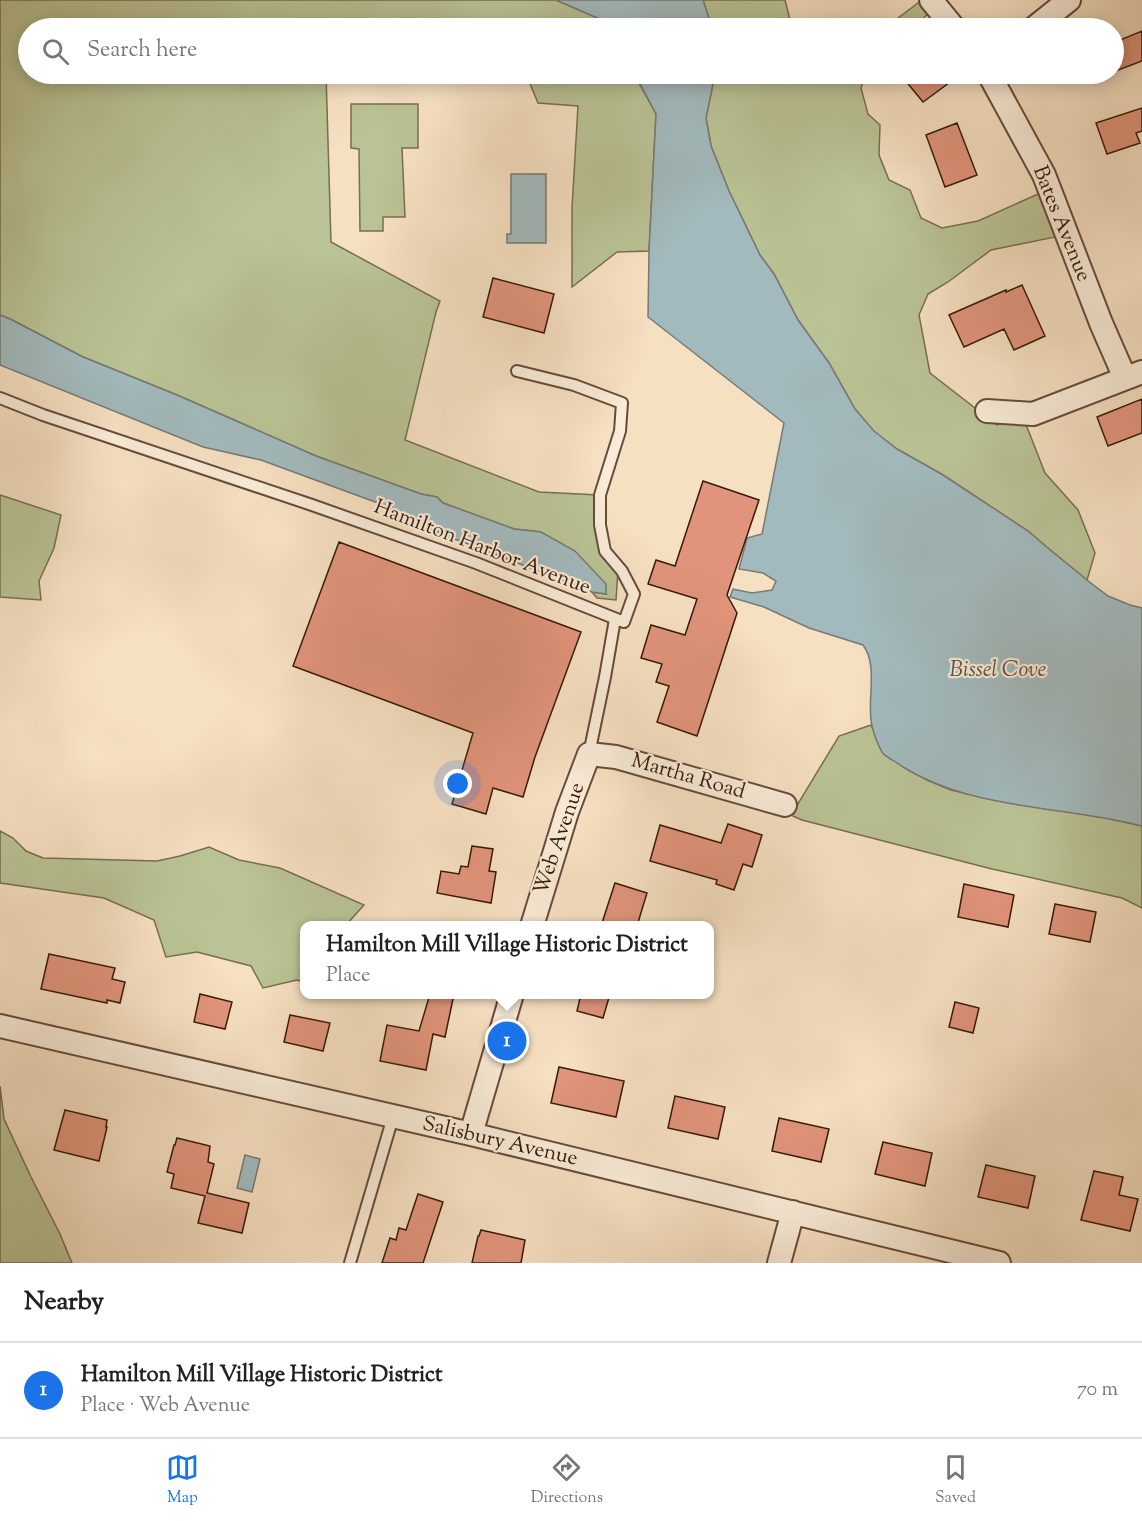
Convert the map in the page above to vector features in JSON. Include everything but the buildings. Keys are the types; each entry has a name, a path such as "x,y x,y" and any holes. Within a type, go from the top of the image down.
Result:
{"street":[{"path":"931,0 946,18"},
{"path":"1046,18 1069,0"},
{"name":"Bates Avenue","path":"994,84 1044,175 1101,323 1133,375"},
{"path":"987,411 1033,414 1133,375"},
{"name":"Martha Road","path":"590,754 616,757 785,805"},
{"name":"Web Avenue","path":"534,921 567,812 590,754"},
{"path":"471,1134 511,999"},
{"name":"Salisbury Avenue","path":"0,1026 471,1134 999,1263"},
{"path":"779,1263 793,1212"}],"lane":[{"name":"Hamilton Harbor Avenue","path":"0,398 43,415 476,563 624,622 634,594 622,572 605,550 600,525 600,495 620,431 622,403 574,385 517,370"},
{"path":"590,754 615,619"},
{"path":"350,1263 393,1117"}],"green space":[{"path":"0,0 556,0 598,18 18,18 18,84 326,84 331,242 440,301 405,440 539,492 599,495 602,544 618,570 616,600 597,598 592,592 606,594 541,532 514,529 443,503 437,497 421,494 316,456 83,357 0,315"},
{"path":"703,0 785,0 790,18 709,18"},
{"path":"922,0 932,10 924,18 898,18"},
{"path":"530,84 640,84 656,114 649,251 617,252 572,287 572,208 578,106 538,103"},
{"path":"713,84 862,84 861,88 868,114 880,125 879,155 889,180 910,190 921,218 942,228 978,221 1047,190 1060,236 991,250 928,294 919,315 930,373 997,425 1020,417 1025,422 1045,473 1078,510 1095,553 1087,580 1028,531 943,475 897,449 873,431 855,409 829,363 798,320 774,274 760,255 729,191 711,146 706,118"},
{"path":"351,104 418,104 418,148 402,148 405,217 383,217 383,231 360,231 359,149 351,148"},
{"path":"0,495 61,515 54,548 39,581 41,600 0,597"},
{"path":"871,725 883,753 927,780 951,790 1008,803 1101,817 1142,826 1142,908 1122,898 992,869 793,816 796,807 839,736"},
{"path":"0,831 13,838 26,851 43,858 157,861 209,847 239,860 280,868 364,905 350,921 300,921 300,981 263,988 251,966 197,952 166,957 154,920 104,898 0,883"},
{"path":"0,1086 4,1119 72,1263 0,1263"}],"water":[{"path":"556,0 703,0 709,18 598,18"},
{"name":"Bissel Cove","path":"640,84 713,84 706,118 711,146 729,191 760,255 774,274 798,320 829,363 855,409 874,431 897,449 943,475 1028,531 1108,596 1142,608 1142,826 987,799 928,780 900,765 883,754 872,726 870,663 863,645 809,628 764,607 730,597 733,589 752,593 772,590 776,581 763,573 739,569 747,538 762,534 784,423 648,317 656,114"},
{"path":"511,174 546,174 546,243 507,243 507,234 511,234"},
{"path":"0,315 83,357 316,456 421,494 437,497 443,503 514,529 541,532 575,551 606,584 606,594 592,592 458,540 450,539 378,503 261,460 203,447 0,365"},
{"path":"245,1155 260,1159 252,1192 237,1188"}],"place":[{"name":"Hamilton Mill Village Historic District","path":"507,1041"}]}
